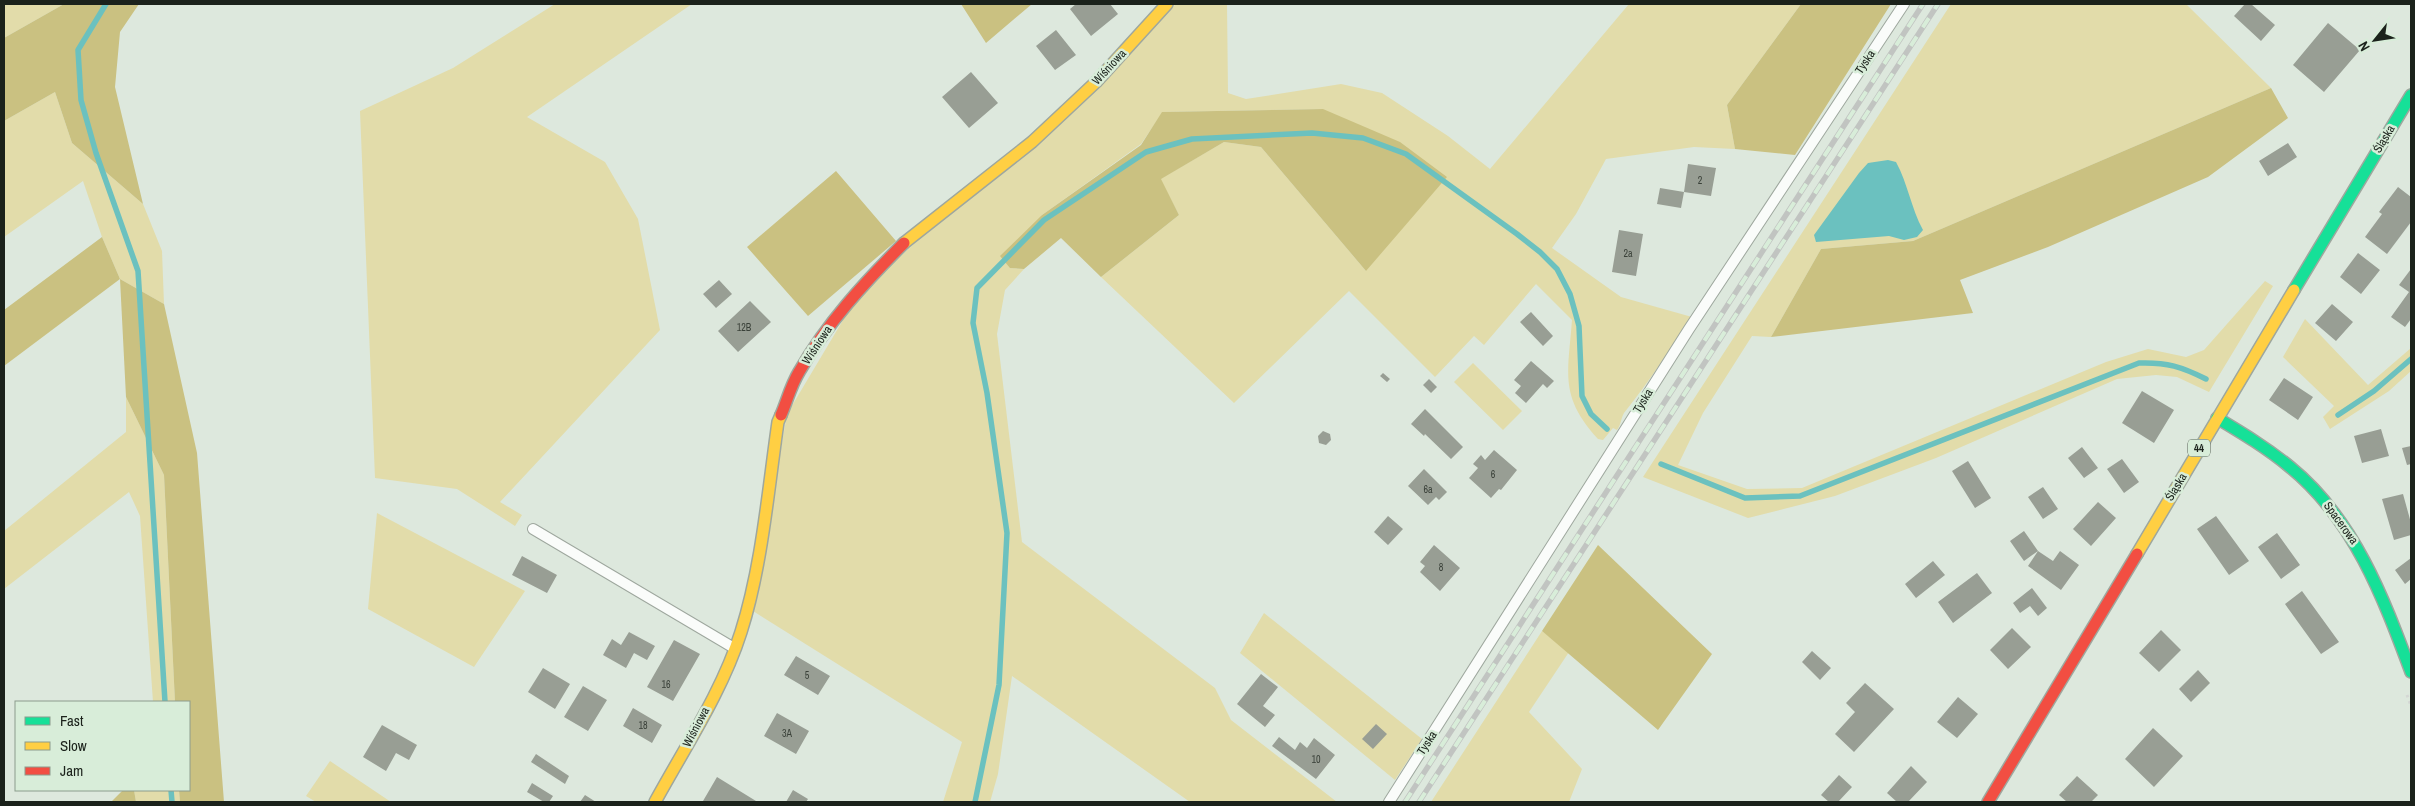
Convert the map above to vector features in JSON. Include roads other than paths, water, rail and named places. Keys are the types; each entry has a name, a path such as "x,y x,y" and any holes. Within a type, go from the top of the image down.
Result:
{"street":[{"name":"Wiśniowa","path":"655,802 720,683 740,632 758,557 778,422 798,373 827,329 859,288 911,236 1032,142 1096,82 1167,4"},
{"name":"Śląska","path":"1988,802 2411,95"},
{"name":"Spacerowa","path":"2217,418 2259,441 2282,458 2314,488 2346,526 2378,584 2411,672"}],"lane":[{"name":"Tyska","path":"1389,802 1689,329 1904,4"},
{"path":"533,528 734,648"}],"water":[{"path":"1888,160 1896,162 1904,179 1915,213 1923,230 1917,237 1904,240 1889,236 1816,242 1814,235 1859,173 1868,163"}],"waterway":[{"path":"106,4 78,50 81,100 96,153 138,271 165,701"},
{"path":"975,802 999,685 1007,533 987,393 973,323 977,288 1044,220 1146,152 1192,139 1312,133 1363,138 1406,154 1517,234 1540,252 1557,269 1570,294 1579,326 1582,396 1591,414 1607,429"},
{"path":"2338,415 2374,391 2411,359"},
{"path":"1661,464 1745,498 1800,496 2139,363 2158,363 2174,366 2206,379"},
{"path":"171,791 172,802"}],"railway":[{"path":"1405,802 1923,4"},
{"path":"1419,802 1938,4"}]}
